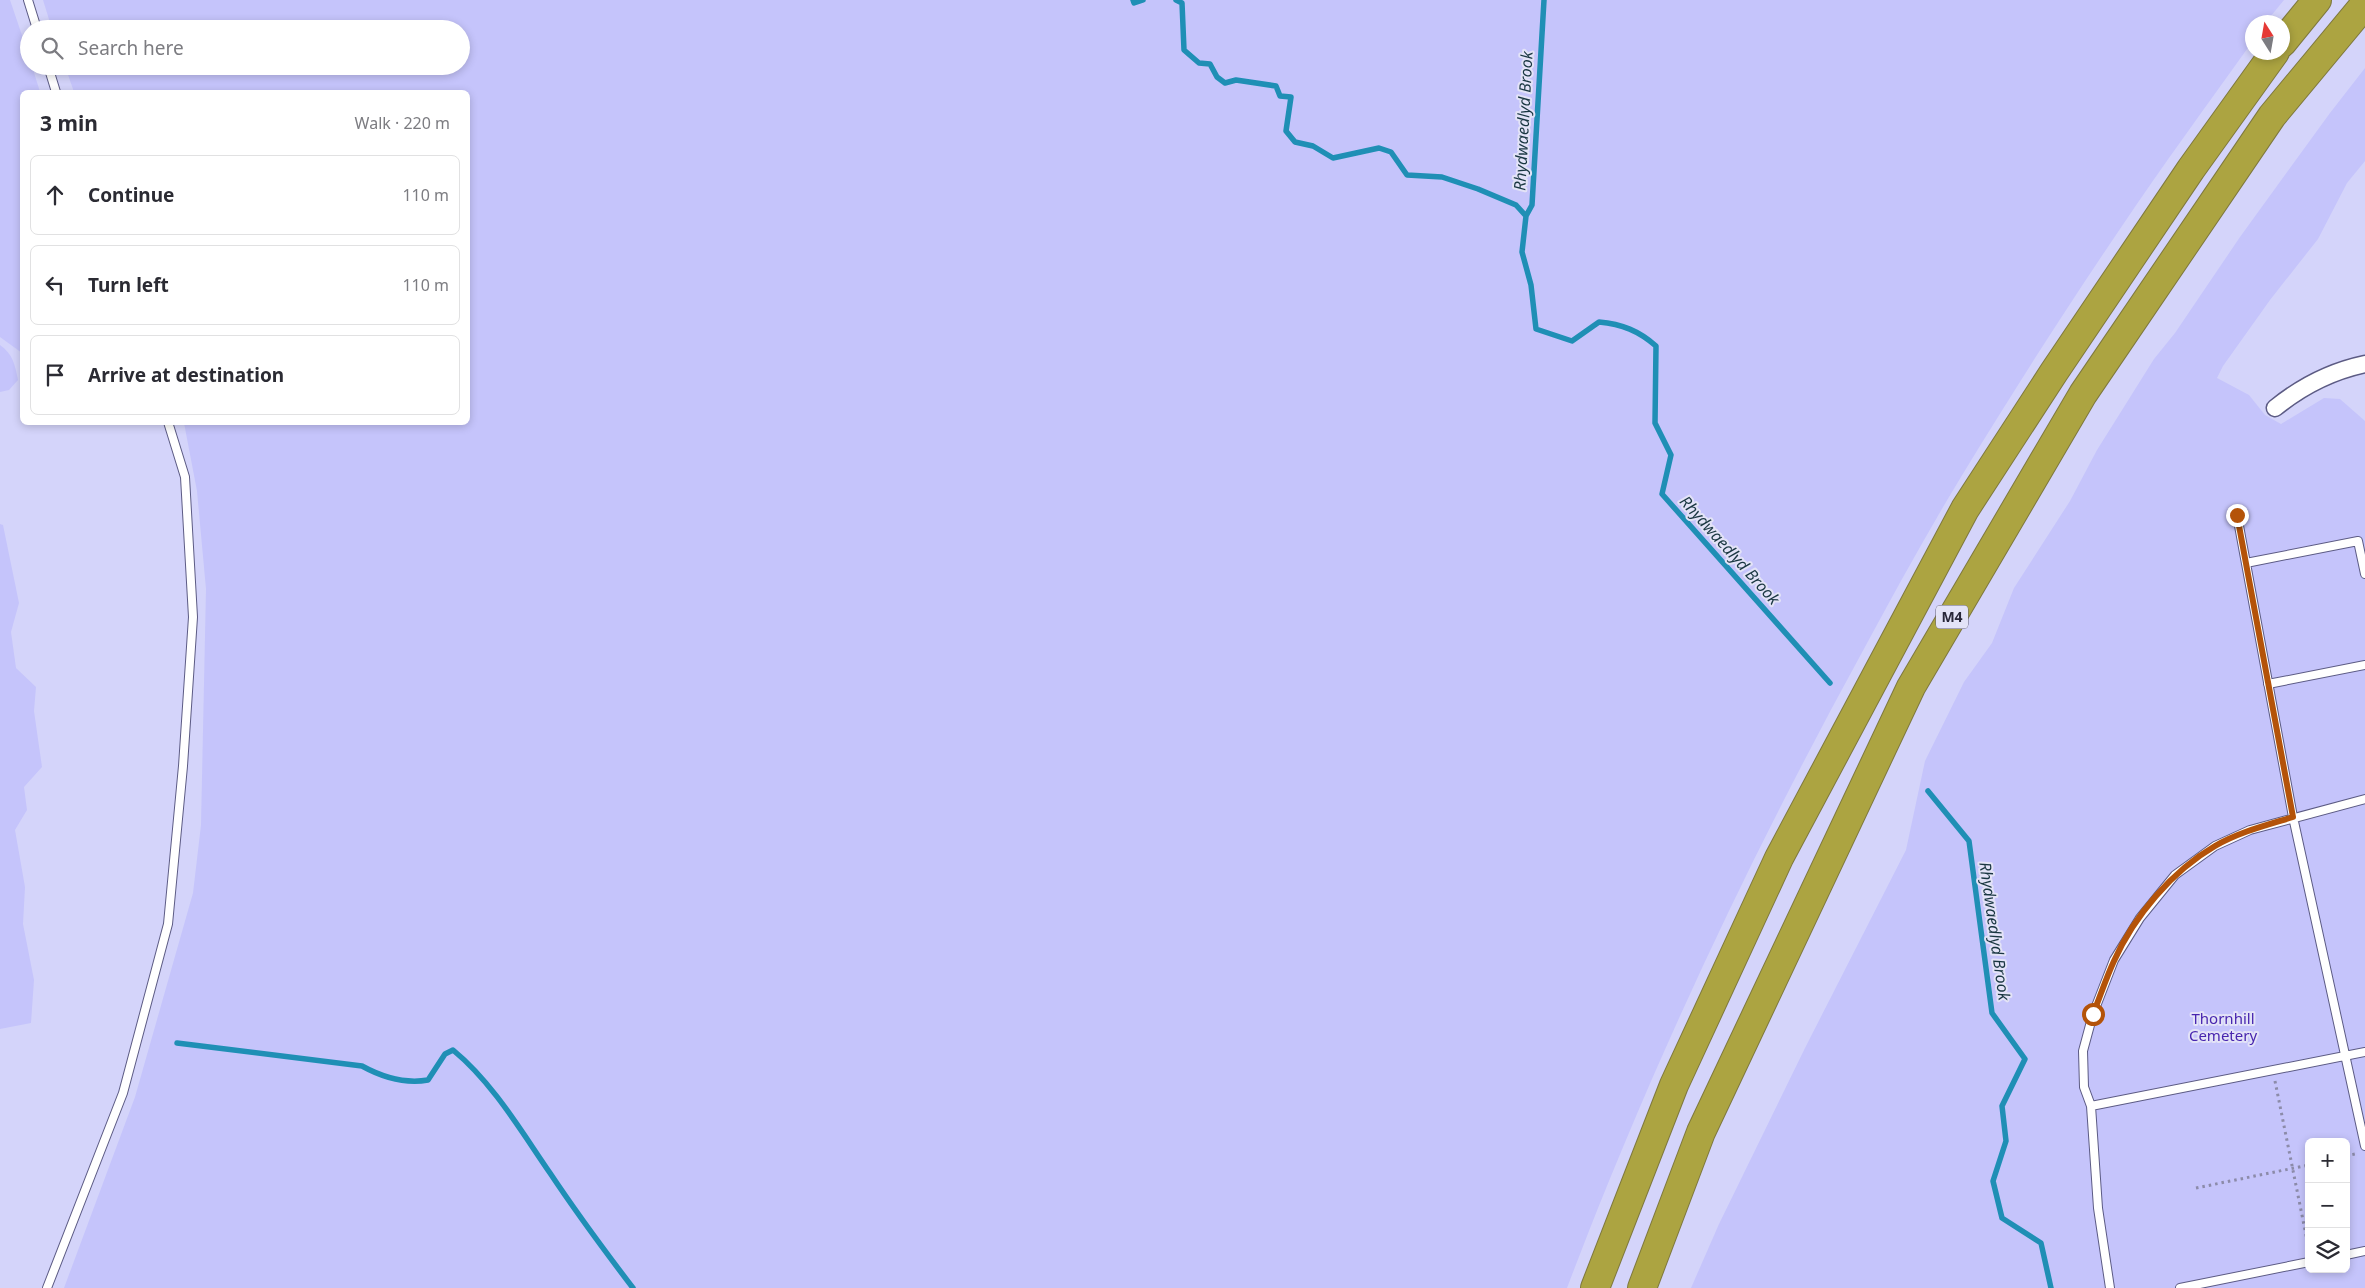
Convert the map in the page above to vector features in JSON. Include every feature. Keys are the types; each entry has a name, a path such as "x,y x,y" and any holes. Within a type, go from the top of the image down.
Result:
{"highway":[{"path":"2290,33 2317,0"},
{"name":"M4","path":"1642,1288 1701,1132 1911,687 2083,394 2272,116 2365,4"},
{"name":"M4","path":"1595,1288 1674,1085 1779,858 1966,509 2054,372 2191,169 2269,60"}],"street":[{"path":"2275,408 2288,397 2328,375 2365,364"}],"lane":[{"path":"28,0 34,20"},
{"path":"51,75 55,90"},
{"path":"47,1288 123,1093 168,924 183,766 193,617 184,477 169,425"},
{"path":"2237,515 2293,817 2365,1146"},
{"path":"2246,563 2358,541 2365,574"},
{"path":"2268,684 2365,665"},
{"path":"2110,1288 2095,1179 2091,1106 2084,1087 2083,1051 2093,1014 2114,960 2140,918 2175,874 2215,846 2250,830 2365,799"},
{"path":"2091,1106 2365,1052"},
{"path":"2350,1254 2365,1251"},
{"path":"2180,1288 2195,1287 2305,1263"}],"path":[{"path":"2272,1070 2305,1231"},
{"path":"2196,1188 2305,1166"}],"green space":[{"path":"0,0 10,0 20,29 20,75 35,75 39,90 20,90 20,352 0,337"},
{"path":"43,0 2284,0 2272,15 2245,15 2245,52 2099,259 1961,477 1909,567 1818,734 1739,889 1666,1047 1567,1288 64,1288 135,1097 193,893 201,825 206,589 197,491 184,425 470,425 470,90 73,90 68,75 470,75 470,20 49,20"},
{"name":"Thornhill Cemetery","path":"2365,68 2365,161 2347,183 2318,239 2270,300 2223,366 2217,378 2249,395 2265,415 2281,424 2324,398 2340,399 2365,421 2365,1288 1691,1288 1719,1224 1805,1048 1906,850 1925,761 1964,682 1992,643 2014,588 2070,501 2097,450 2154,359 2175,333 2240,237"},
{"path":"0,345 11,356 18,380 9,390 0,392"},
{"path":"0,524 3,525 19,603 11,632 16,668 36,687 34,711 42,767 24,787 27,810 15,830 25,887 23,924 34,980 31,1023 0,1029"}],"waterway":[{"path":"1133,0 1134,3 1143,0"},
{"path":"1176,0 1182,3 1184,50 1199,63 1210,64 1217,77 1225,83 1236,80 1276,86 1280,96 1291,97 1286,131 1295,142 1313,146 1333,158 1379,148 1391,152 1407,175 1442,177 1478,189 1516,205 1526,216"},
{"name":"Rhydwaedlyd Brook","path":"1544,0 1532,205 1526,216 1522,252 1531,285 1536,329 1572,341 1599,322 1607,323 1637,332 1656,346 1655,423 1671,455 1662,494 1830,683"},
{"name":"Rhydwaedlyd Brook","path":"1928,791 1969,841 1992,1013 2025,1059 2002,1106 2006,1141 1993,1181 2002,1218 2041,1243 2051,1288"},
{"path":"177,1043 362,1066 386,1076 411,1081 428,1080 445,1054 453,1050 494,1092 580,1217 633,1288"}],"route":[{"path":"2093,1014 2114,960 2140,918 2175,874 2215,846 2250,830 2293,817 2237,515"}]}
